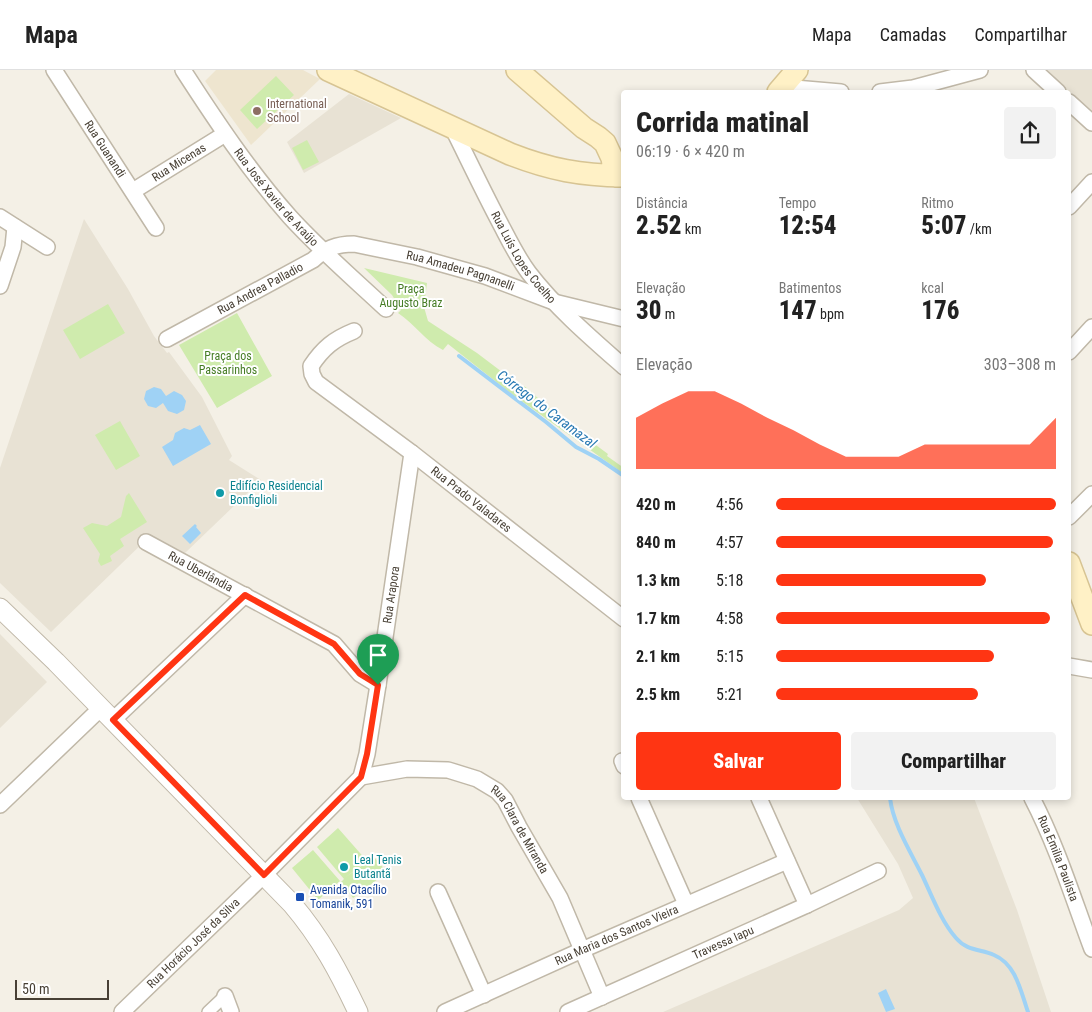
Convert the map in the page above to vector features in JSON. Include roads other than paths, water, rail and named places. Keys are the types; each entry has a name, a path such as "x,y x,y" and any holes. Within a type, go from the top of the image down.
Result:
{"main road":[{"path":"517,70 584,128 614,148 612,176"},
{"path":"781,90 797,70"},
{"path":"333,71 452,127 535,163 563,171 612,176"},
{"path":"584,128 612,176"},
{"path":"1071,568 1092,624"}],"street":[{"name":"Rua Guanandi","path":"54,70 156,228"},
{"name":"Rua José Xavier de Araújo","path":"183,70 225,134 274,199 291,218 386,309"},
{"path":"896,90 913,88 980,70"},
{"path":"1034,70 1056,90"},
{"path":"1071,104 1092,123"},
{"name":"Rua Luís Lopes Coelho","path":"452,127 484,194 514,250 529,273 584,332 621,364"},
{"name":"Rua Micenas","path":"133,191 225,134"},
{"path":"1071,206 1086,198 1092,182"},
{"path":"0,217 47,247"},
{"path":"0,286 13,247 16,227"},
{"name":"Rua Amadeu Pagnanelli","path":"354,244 417,257 485,276 554,302 621,318"},
{"name":"Rua Andrea Palladio","path":"168,339 312,260 324,250 338,245 354,244"},
{"path":"1071,350 1092,327"},
{"name":"Rua Prado Valadares","path":"354,331 338,337 316,357 311,366 316,382 412,453 621,617"},
{"name":"Rua Arapora","path":"361,777 367,754 378,685 412,453"},
{"path":"1071,515 1092,494"},
{"name":"Rua Uberlândia","path":"146,542 334,644 360,674 378,685"},
{"path":"0,805 245,595"},
{"path":"0,608 107,714 292,904 313,929 340,974 358,1012"},
{"path":"1071,666 1092,670"},
{"name":"Rua Clara de Miranda","path":"361,777 407,769 448,770 477,779 497,791 505,800 560,898 602,997"},
{"path":"264,875 361,777"},
{"path":"640,800 686,904"},
{"path":"760,800 807,905"},
{"name":"Rua Emilia Paulista","path":"1033,800 1060,862 1092,949"},
{"name":"Rua Maria dos Santos Vieira","path":"445,1012 787,860"},
{"name":"Travessa Iapu","path":"568,1012 807,905 878,871"},
{"name":"Rua Horácio José da Silva","path":"122,1012 264,875"},
{"path":"438,892 484,995"},
{"path":"208,1012 225,996 231,1012"}],"water":[{"path":"154,387 161,389 166,396 174,391 182,395 186,401 184,410 177,414 168,411 163,403 156,408 148,406 144,399 146,391"},
{"path":"200,425 211,444 173,466 162,447 173,440 175,433 184,428 190,430"},
{"path":"195,524 201,533 190,544 182,536"},
{"path":"886,989 895,1009 886,1012 878,993"}],"waterway":[{"name":"Córrego do Caramazal","path":"459,356 576,447 599,459 621,474"},
{"name":"Córrego do Caramazal","path":"890,800 898,827 946,924 960,942 974,949 994,955 1008,965 1017,979 1028,1012"}],"place":[{"name":"International School","path":"257,111"},
{"name":"Edifício Residencial Bonfiglioli","path":"220,493"},
{"name":"Leal Tenis Butantã","path":"344,867"},
{"name":"Avenida Otacílio Tomanik, 591","path":"300,897"}],"park label":[{"name":"Praça Augusto Braz","path":"411,296"},
{"name":"Praça dos Passarinhos","path":"228,363"}]}
